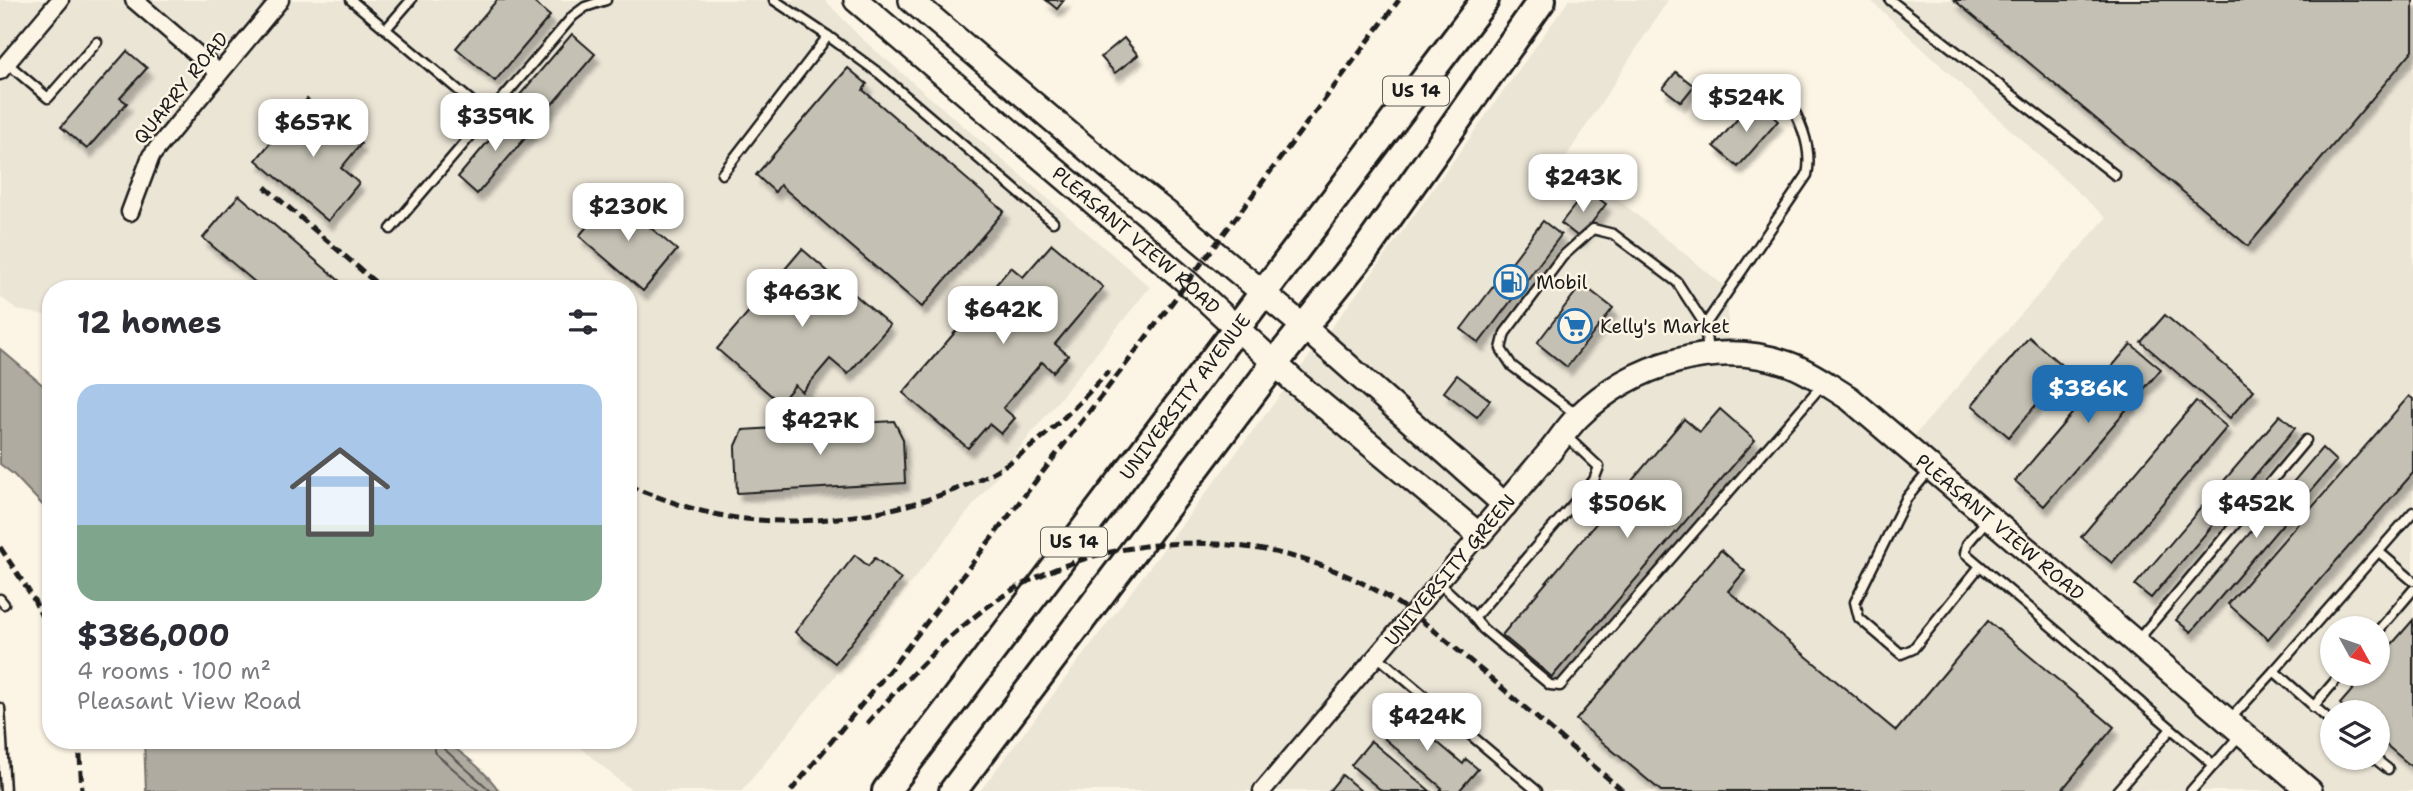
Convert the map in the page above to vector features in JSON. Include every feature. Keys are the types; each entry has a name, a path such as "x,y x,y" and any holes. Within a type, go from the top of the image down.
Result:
{"main road":[{"name":"UNIVERSITY AVENUE","path":"886,791 1485,0"},
{"name":"US 14","path":"953,791 1275,363 1365,251 1542,0"}],"street":[{"path":"4,67 60,0"},
{"path":"134,0 218,72"},
{"name":"QUARRY ROAD","path":"130,212 150,156 280,0"},
{"name":"PLEASANT VIEW ROAD","path":"856,0 1187,282 1275,363 1479,535"},
{"name":"PLEASANT VIEW ROAD","path":"911,0 1304,327 1505,505"},
{"name":"PLEASANT VIEW ROAD","path":"1654,369 1681,359 1728,354 1765,358 1791,365 1849,398 2310,791"},
{"name":"UNIVERSITY GREEN","path":"1262,791 1579,417 1613,389 1654,369"}],"lane":[{"path":"351,0 488,115"},
{"path":"386,29 411,0"},
{"path":"391,229 573,16 585,7 606,0"},
{"path":"774,0 880,74 1053,222"},
{"path":"1890,0 2115,175"},
{"path":"722,174 828,36"},
{"path":"4,67 48,97 97,42"},
{"path":"1705,325 1807,175 1809,150 1787,98"},
{"path":"1579,417 1512,366 1501,349 1505,333 1562,257 1593,229 1613,234 1676,282 1705,325 1708,356"},
{"path":"1439,583 1468,610 1483,629 1550,685 1560,686 1824,382"},
{"path":"1474,618 1594,480 1599,467 1564,434"},
{"path":"2135,643 2306,440"},
{"path":"1931,468 1906,499 1855,602 1859,618 1901,654 1913,649 1980,566"},
{"path":"2191,791 2214,765 2235,727 2274,671 2413,512"},
{"path":"1989,517 1967,544 1965,553 2214,765"},
{"path":"2379,552 2413,581"},
{"path":"2390,617 2413,590"},
{"path":"1377,656 1537,791"},
{"path":"2274,671 2320,713"},
{"path":"2313,707 2331,686"},
{"path":"0,708 5,791"},
{"path":"2117,791 2171,729"}],"shaded area":[{"path":"0,0 825,0 860,37 1150,287 742,791 632,791 582,749 637,749 637,280 42,280 42,314 17,310 0,296"},
{"path":"1569,0 1668,0 1566,157 1728,289 1728,354 1765,358 1905,446 2106,218 1870,0 2413,0 2413,791 980,791 1368,279"}],"water":[{"path":"0,349 42,384 42,505 0,464"},
{"path":"144,749 456,749 481,770 499,791 146,791"}],"building":[{"path":"497,0 531,0 550,16 495,81 456,48"},
{"path":"1046,0 1064,0 1057,9"},
{"path":"1954,0 2413,0 2413,50 2248,246"},
{"path":"572,34 595,54 542,116 519,96"},
{"path":"1124,38 1138,55 1115,73 1101,57"},
{"path":"127,51 147,68 120,98 127,103 87,149 61,127"},
{"path":"848,68 867,84 863,90 1004,211 922,307 780,185 775,192 756,175"},
{"path":"1676,72 1694,86 1681,102 1663,88"},
{"path":"307,99 361,144 341,168 359,183 328,221 256,160"},
{"path":"1754,100 1778,121 1738,167 1714,146"},
{"path":"513,112 533,129 477,194 458,177"},
{"name":"Mobil","path":"1587,190 1606,204 1580,238 1561,223"},
{"path":"239,195 338,280 252,280 203,238"},
{"path":"613,196 677,250 643,291 637,286 637,280 630,280 579,236"},
{"name":"Mobil","path":"1543,221 1561,235 1479,343 1461,329"},
{"path":"1052,244 1103,287 1055,344 1068,355 1053,372 1042,362 1003,408 1015,418 1001,434 989,424 968,448 903,393 1011,267 1023,277"},
{"path":"802,249 890,325 848,374 830,359 802,392 795,385 780,403 717,349"},
{"name":"Kelly's Market","path":"1582,284 1613,308 1567,367 1537,343"},
{"path":"2165,315 2254,390 2230,418 2141,342"},
{"path":"2029,337 2066,369 2009,437 1972,405"},
{"path":"2131,344 2161,369 2044,506 2015,481"},
{"path":"1457,375 1490,400 1477,417 1444,392"},
{"path":"2409,396 2413,399 2413,473 2268,639 2228,604"},
{"path":"2196,401 2227,427 2112,563 2081,537"},
{"path":"1720,409 1755,440 1552,677 1502,635 1684,419 1700,432"},
{"path":"2280,415 2295,428 2151,598 2135,585"},
{"path":"894,421 903,439 905,483 737,493 735,448 743,430"},
{"path":"2322,448 2336,461 2191,632 2176,620"},
{"path":"1721,550 1745,571 1728,591 1896,731 1988,621 2114,727 2061,791 1661,791 1576,720"},
{"path":"855,555 868,566 875,558 901,579 835,663 795,632"},
{"path":"2413,620 2412,767 2390,748 2390,700 2343,700 2356,686 2390,686 2390,646"},
{"path":"1398,709 1463,764 1466,759 1478,769 1459,791 1440,791 1442,788 1378,733"},
{"path":"1371,741 1430,791 1382,791 1351,765"},
{"path":"1342,775 1361,791 1329,791"}],"railway":[{"path":"791,791 893,666 1126,364 1399,0"},
{"path":"265,187 373,280"},
{"path":"637,489 696,509 755,520 833,519 913,504 985,476 1016,458 1053,428 1109,371"},
{"path":"867,723 956,632 1016,588 1059,568 1105,553 1152,545 1199,543 1247,547 1293,557 1338,572 1395,602 1448,642 1623,791"},
{"path":"0,547 42,617"},
{"path":"80,749 82,791"}],"place":[{"name":"Mobil","path":"1511,282"},
{"name":"Kelly's Market","path":"1575,326"}]}
